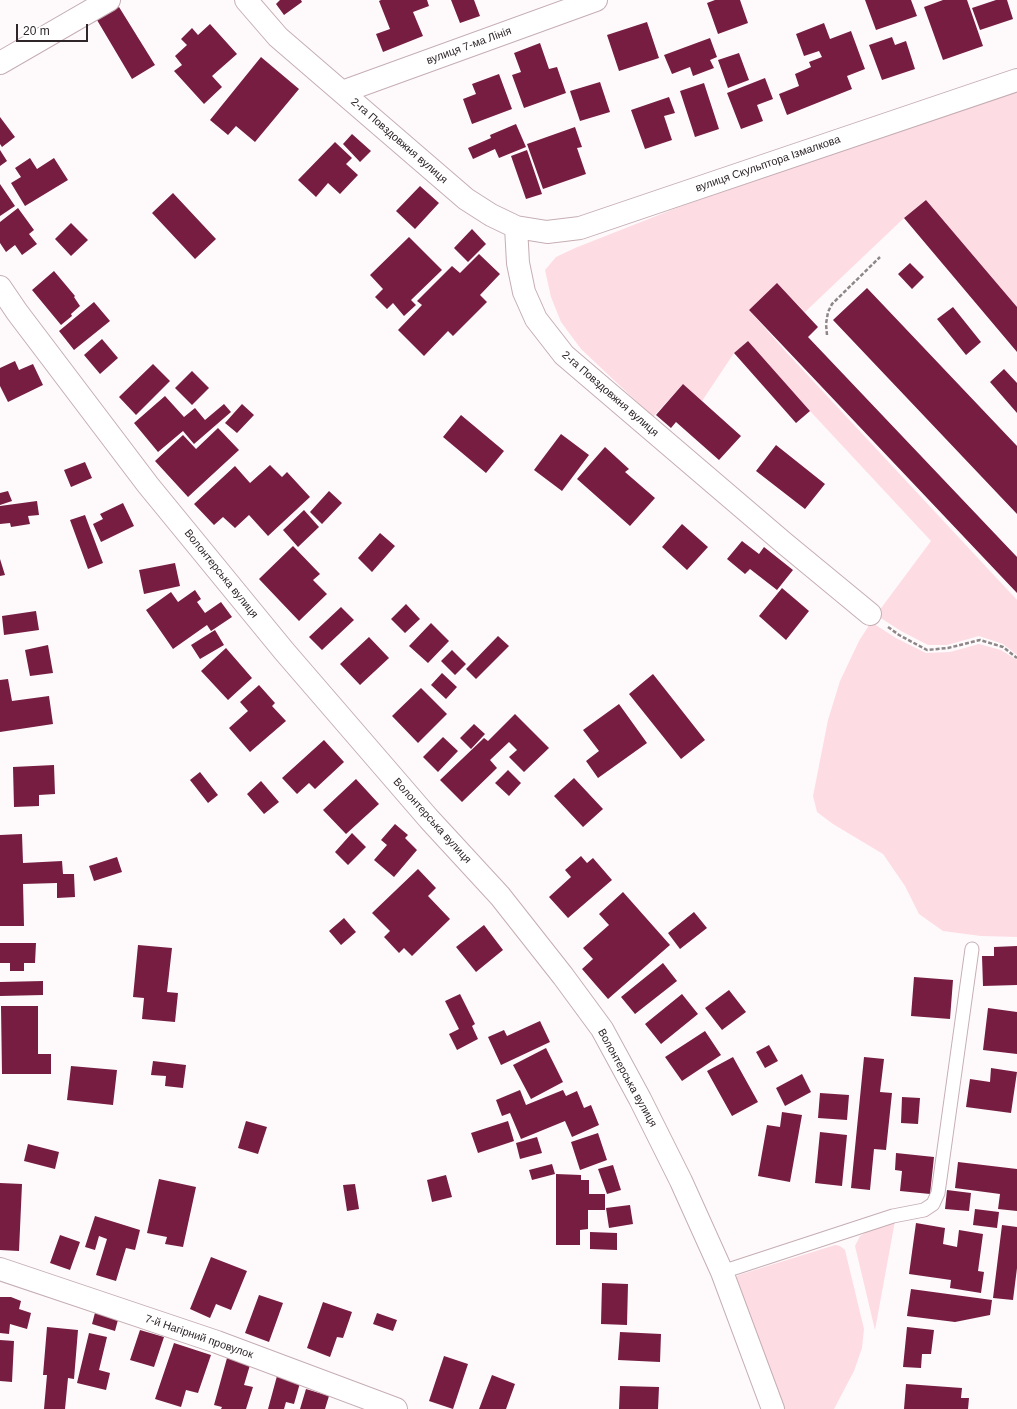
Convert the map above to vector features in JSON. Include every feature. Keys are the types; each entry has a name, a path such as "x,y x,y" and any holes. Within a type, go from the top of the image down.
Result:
{"street":[{"path":"0,63 109,0"},
{"name":"2-га Повздовжня вулиця","path":"246,0 278,37 466,199 491,215 516,227 518,263 524,292 536,319 564,355 784,543 870,614"},
{"name":"вулиця 7-ма Лінія","path":"342,92 596,0"},
{"name":"вулиця Скульптора Ізмалкова","path":"516,227 547,232 580,228 1017,80"},
{"name":"Волонтерська вулиця","path":"0,287 148,485 284,651 429,819 500,896 602,1029 681,1181 722,1272 773,1409"},
{"name":"7-й Нагірний провулок","path":"0,1269 217,1342 396,1409"}],"lane":[{"path":"722,1272 893,1216 924,1210 933,1204 938,1193 972,949"}],"path":[{"path":"827,335 826,324 828,312 832,304 880,257"},
{"path":"870,614 899,635 927,650 948,648 980,640 1003,647 1017,658"}],"shaded area":[{"path":"1017,90 1017,307 926,200 904,218 805,312 777,284 749,310 787,353 1017,600 1017,655 1003,644 979,636 947,645 928,645 901,631 876,615 931,541 810,411 748,341 734,353 702,401 683,384 653,417 581,349 561,322 551,297 545,270 556,257 575,248 679,207"},
{"path":"871,622 896,638 926,653 950,652 979,644 1001,650 1017,660 1017,937 981,936 943,931 919,914 905,886 883,854 833,824 817,812 813,796 828,720 840,681 859,641"},
{"path":"895,1221 875,1330 855,1246 860,1236 870,1230"},
{"path":"835,1245 840,1246 845,1250 864,1329 862,1348 854,1371 834,1409 784,1409 734,1282 737,1276 742,1274"}],"building":[{"path":"280,0 301,0 302,2 284,15 276,4"},
{"path":"427,0 429,6 413,12 423,36 383,52 376,34 390,29 379,1"},
{"path":"451,0 474,0 480,16 460,23"},
{"path":"715,0 740,0 748,23 718,34 707,3"},
{"path":"865,0 911,0 917,16 876,30"},
{"path":"943,0 967,0 983,46 943,60 924,7"},
{"path":"996,0 1007,0 1013,19 980,30 972,8"},
{"path":"119,7 155,65 132,79 97,20"},
{"path":"647,22 659,58 619,71 607,35"},
{"path":"824,23 830,39 851,31 865,69 847,76 852,89 787,115 779,94 799,86 795,74 811,67 809,62 822,57 819,51 804,56 796,34"},
{"path":"210,24 237,54 212,76 222,87 204,104 174,71 182,65 175,56 187,45 181,39 192,28 198,35"},
{"path":"892,37 895,45 906,41 915,69 882,80 869,45"},
{"path":"710,38 717,57 710,60 714,68 693,76 690,67 672,74 664,55"},
{"path":"540,43 549,69 557,67 566,93 524,108 512,75 521,72 514,53"},
{"path":"739,53 749,80 728,88 718,60"},
{"path":"261,57 299,89 255,142 236,126 228,135 210,120"},
{"path":"499,74 512,109 472,124 463,99 476,94 472,84"},
{"path":"765,78 773,99 757,105 763,121 741,129 727,93"},
{"path":"600,82 610,112 580,121 570,91"},
{"path":"704,83 719,129 695,137 680,91"},
{"path":"669,97 675,113 664,116 672,140 645,149 631,110"},
{"path":"0,117 15,137 2,147 0,144"},
{"path":"516,124 526,147 499,158 495,149 473,159 468,148 491,138 490,135"},
{"path":"575,127 582,147 577,148 586,174 543,189 527,144"},
{"path":"352,134 371,151 360,162 343,144"},
{"path":"335,142 352,158 346,164 358,175 340,194 328,183 316,197 298,180"},
{"path":"0,150 7,161 0,166"},
{"path":"527,150 542,194 526,199 511,156"},
{"path":"30,158 37,169 54,158 68,180 25,206 11,183 21,177 15,168"},
{"path":"0,184 15,206 0,216"},
{"path":"420,186 439,203 415,229 396,211"},
{"path":"173,193 216,239 195,259 152,213"},
{"path":"926,200 1017,307 1017,352 904,218"},
{"path":"18,208 34,230 29,234 37,244 22,255 15,245 6,252 0,243 0,222"},
{"path":"71,223 88,240 71,256 55,239"},
{"path":"472,229 486,244 468,262 454,248"},
{"path":"409,237 442,270 411,300 416,305 404,316 393,303 387,309 375,297 383,289 370,275"},
{"path":"479,254 500,274 480,295 487,302 453,336 448,331 424,356 398,330 422,305 417,301 452,266 460,273"},
{"path":"910,263 924,277 912,289 898,274"},
{"path":"54,271 75,296 74,297 80,306 71,314 72,316 61,325 32,290"},
{"path":"777,283 818,327 808,337 1017,557 1017,593 749,310"},
{"path":"867,288 1017,446 1017,514 833,320"},
{"path":"94,302 110,321 74,350 59,331"},
{"path":"953,307 981,342 966,355 937,319"},
{"path":"102,339 118,358 100,374 84,355"},
{"path":"748,341 810,411 796,423 734,353"},
{"path":"15,361 19,370 33,364 43,385 8,402 0,386 0,368"},
{"path":"153,364 170,381 136,415 119,397"},
{"path":"1004,369 1017,383 1017,413 990,382"},
{"path":"192,371 209,388 192,405 175,388"},
{"path":"683,384 741,436 719,460 676,422 671,428 656,415"},
{"path":"165,396 184,417 195,408 205,420 224,404 231,412 194,444 183,431 158,452 134,423"},
{"path":"242,404 254,415 237,433 225,423"},
{"path":"461,415 504,451 486,473 443,437"},
{"path":"218,428 239,450 188,497 155,461 183,435 196,449"},
{"path":"561,434 589,455 562,491 534,470"},
{"path":"776,445 825,484 805,509 756,471"},
{"path":"605,447 629,469 625,472 655,498 630,526 577,479"},
{"path":"85,462 92,478 71,487 64,470"},
{"path":"270,465 282,477 287,472 310,497 268,536 249,515 235,528 223,517 214,525 194,504 235,466 250,483"},
{"path":"8,491 12,501 0,505 0,493"},
{"path":"329,491 342,503 322,524 310,512"},
{"path":"37,501 39,515 28,516 30,524 11,527 10,523 0,524 0,506"},
{"path":"123,503 134,526 101,542 93,524 103,519 100,514"},
{"path":"304,510 319,527 298,547 283,530"},
{"path":"85,515 103,563 88,569 70,520"},
{"path":"682,524 708,547 687,570 662,547"},
{"path":"380,533 395,546 372,572 358,558"},
{"path":"742,541 759,554 764,547 793,570 777,590 750,569 745,574 727,559"},
{"path":"293,546 320,574 313,580 327,594 299,621 259,579"},
{"path":"0,559 5,575 0,576"},
{"path":"175,563 180,586 144,594 139,570"},
{"path":"782,588 809,611 786,640 759,616"},
{"path":"195,590 201,599 197,602 205,613 221,602 232,617 211,631 207,625 173,649 146,610 171,592 178,602"},
{"path":"406,604 420,619 405,633 391,619"},
{"path":"341,607 354,620 322,650 309,637"},
{"path":"36,611 39,630 4,635 2,616"},
{"path":"431,623 449,641 428,663 409,646"},
{"path":"215,630 224,645 200,659 191,645"},
{"path":"498,636 509,646 476,679 466,669"},
{"path":"369,637 389,658 360,685 340,664"},
{"path":"48,645 53,673 30,676 25,650"},
{"path":"226,648 252,678 228,700 201,671"},
{"path":"452,650 466,664 455,675 441,661"},
{"path":"442,673 457,687 446,699 431,685"},
{"path":"653,674 705,740 681,759 629,694"},
{"path":"8,679 12,701 49,696 53,724 0,732 0,680"},
{"path":"259,685 275,703 272,706 286,721 250,752 229,728 248,711 240,702"},
{"path":"421,688 447,714 418,743 392,716"},
{"path":"619,704 647,743 598,778 586,761 599,751 583,730"},
{"path":"515,714 549,748 524,772 509,757 517,750 509,742 490,760 497,768 462,802 440,780 484,738 488,741"},
{"path":"474,724 485,734 471,749 460,738"},
{"path":"443,737 458,751 438,772 423,757"},
{"path":"324,740 344,762 315,789 309,783 297,794 282,778"},
{"path":"54,765 55,794 39,795 39,806 14,807 13,767"},
{"path":"508,770 521,783 509,796 495,783"},
{"path":"200,772 218,795 208,803 190,780"},
{"path":"574,778 603,809 583,827 554,796"},
{"path":"356,779 379,804 346,834 323,810"},
{"path":"261,781 279,802 264,814 247,794"},
{"path":"395,824 408,835 405,838 417,850 394,877 374,860 387,845 381,840"},
{"path":"352,833 366,847 348,865 335,852"},
{"path":"22,834 23,863 62,861 63,874 74,874 75,897 57,898 57,883 23,884 24,926 0,926 0,835"},
{"path":"581,856 587,863 593,858 612,880 568,918 549,897 571,877 565,870"},
{"path":"117,857 122,872 94,881 89,866"},
{"path":"418,869 436,888 428,896 450,919 412,956 404,948 399,953 384,937 390,931 372,913"},
{"path":"623,892 670,945 608,999 582,969 593,959 583,948 609,925 599,914"},
{"path":"694,912 707,928 680,949 668,933"},
{"path":"344,918 356,932 341,945 329,931"},
{"path":"484,925 503,950 476,972 456,947"},
{"path":"0,943 36,943 35,963 24,963 24,971 10,971 10,963 0,963"},
{"path":"138,945 172,948 167,992 178,993 175,1022 142,1019 144,998 133,997"},
{"path":"1017,946 1017,985 983,986 982,956 994,956 994,947"},
{"path":"663,963 677,981 635,1014 621,997"},
{"path":"914,977 953,980 950,1019 911,1016"},
{"path":"43,981 43,995 0,996 0,982"},
{"path":"729,990 746,1012 722,1030 705,1008"},
{"path":"460,994 475,1024 472,1026 478,1039 457,1050 449,1034 459,1029 445,1001"},
{"path":"682,994 698,1014 661,1044 645,1024"},
{"path":"1,1006 38,1006 38,1054 51,1054 51,1074 2,1074"},
{"path":"988,1008 1017,1012 1017,1054 983,1050"},
{"path":"540,1021 550,1042 501,1065 488,1037 504,1030 507,1036"},
{"path":"705,1031 721,1055 682,1081 665,1057"},
{"path":"769,1045 778,1061 765,1068 756,1052"},
{"path":"546,1048 563,1082 531,1099 513,1065"},
{"path":"733,1057 758,1102 732,1116 707,1071"},
{"path":"864,1057 884,1059 880,1092 892,1093 886,1150 874,1149 870,1190 851,1188"},
{"path":"153,1061 186,1065 183,1088 165,1086 166,1076 151,1075"},
{"path":"71,1066 117,1070 113,1105 67,1100"},
{"path":"991,1068 1017,1072 1011,1113 966,1107 970,1079 990,1082"},
{"path":"802,1074 811,1092 785,1106 776,1088"},
{"path":"520,1090 526,1105 563,1090 566,1096 577,1091 584,1108 591,1105 599,1125 572,1137 565,1121 521,1139 510,1113 502,1116 496,1100"},
{"path":"820,1093 849,1095 847,1120 818,1118"},
{"path":"902,1097 920,1098 918,1124 901,1123"},
{"path":"782,1112 802,1115 790,1182 758,1176 767,1125 780,1127"},
{"path":"246,1121 267,1127 258,1154 238,1148"},
{"path":"508,1121 514,1141 478,1153 471,1133"},
{"path":"820,1132 847,1135 842,1186 815,1183"},
{"path":"598,1133 607,1160 580,1170 571,1142"},
{"path":"537,1137 542,1153 520,1159 516,1143"},
{"path":"28,1144 59,1152 55,1169 24,1161"},
{"path":"896,1153 934,1157 930,1194 900,1191 902,1171 895,1170"},
{"path":"958,1162 1017,1169 1017,1211 998,1209 1000,1194 955,1188"},
{"path":"552,1164 555,1174 532,1180 529,1170"},
{"path":"613,1165 621,1190 607,1194 598,1169"},
{"path":"556,1174 581,1175 581,1180 589,1180 589,1194 605,1194 605,1210 588,1210 588,1229 580,1230 580,1245 556,1245"},
{"path":"446,1175 452,1197 432,1202 427,1180"},
{"path":"159,1179 196,1187 183,1247 165,1244 167,1237 147,1233"},
{"path":"0,1183 22,1184 19,1251 0,1250"},
{"path":"355,1184 359,1209 347,1211 343,1185"},
{"path":"947,1190 971,1193 969,1211 945,1209"},
{"path":"630,1205 633,1224 609,1228 606,1208"},
{"path":"975,1209 999,1212 997,1228 973,1225"},
{"path":"95,1216 140,1230 135,1250 126,1248 116,1281 96,1275 107,1239 99,1236 95,1250 85,1247"},
{"path":"916,1223 945,1228 943,1244 957,1247 959,1230 983,1234 978,1271 984,1272 981,1293 950,1288 951,1280 909,1274"},
{"path":"1002,1225 1017,1227 1017,1268 1013,1300 993,1298"},
{"path":"590,1232 617,1233 617,1250 590,1249"},
{"path":"60,1235 80,1242 70,1270 50,1263"},
{"path":"211,1257 247,1271 231,1310 216,1304 210,1318 190,1309"},
{"path":"602,1283 628,1284 627,1325 601,1324"},
{"path":"911,1289 992,1300 990,1315 955,1322 907,1316"},
{"path":"259,1295 283,1303 269,1342 245,1333"},
{"path":"0,1297 11,1297 21,1301 19,1309 31,1313 27,1329 10,1324 9,1334 0,1333"},
{"path":"323,1302 352,1312 343,1338 337,1337 330,1357 307,1348"},
{"path":"96,1309 119,1316 115,1331 92,1324"},
{"path":"377,1313 397,1320 393,1331 373,1324"},
{"path":"47,1327 78,1330 74,1379 68,1378 65,1409 44,1409 47,1375 43,1375"},
{"path":"907,1327 934,1330 931,1354 922,1354 921,1368 903,1367"},
{"path":"140,1330 164,1337 154,1367 130,1360"},
{"path":"620,1332 661,1334 660,1362 618,1360"},
{"path":"89,1333 107,1337 99,1370 110,1373 106,1390 77,1383"},
{"path":"0,1340 14,1341 12,1382 0,1381"},
{"path":"174,1343 211,1355 198,1393 186,1390 181,1407 155,1399"},
{"path":"444,1356 468,1364 453,1409 429,1401"},
{"path":"227,1358 250,1365 244,1385 253,1387 246,1409 221,1409 222,1407 214,1405"},
{"path":"492,1375 515,1384 506,1409 479,1409"},
{"path":"277,1376 300,1383 294,1404 286,1402 284,1409 268,1409"},
{"path":"906,1384 962,1388 961,1398 969,1398 968,1409 904,1409"},
{"path":"620,1386 659,1387 658,1409 619,1409"},
{"path":"306,1389 329,1396 325,1409 300,1409"}]}
